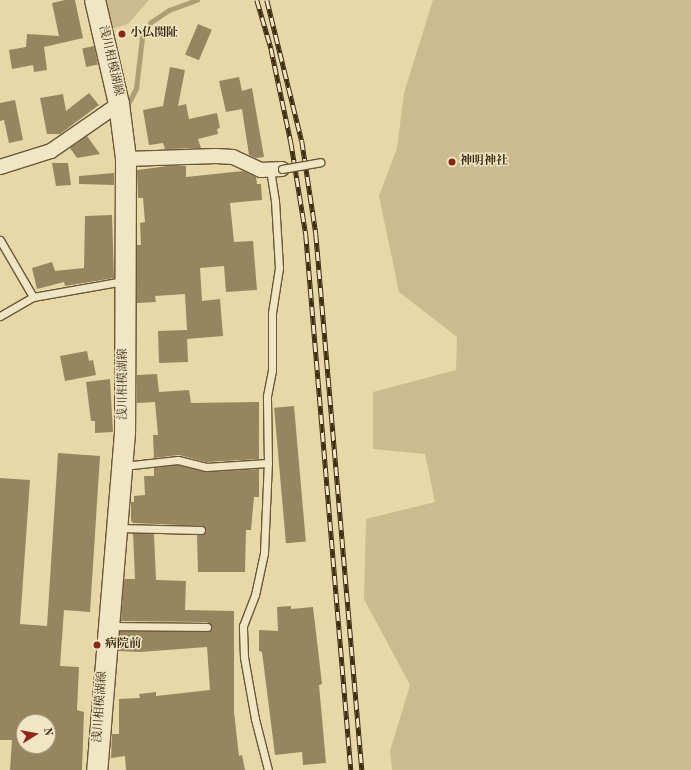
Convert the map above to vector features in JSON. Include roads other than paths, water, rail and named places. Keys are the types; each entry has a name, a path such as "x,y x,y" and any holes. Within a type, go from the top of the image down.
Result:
{"main road":[{"name":"浅川相模湖線","path":"95,0 119,104 126,159 124,281 125,433 97,770"}],"street":[{"path":"0,167 51,151 119,104"},
{"path":"126,159 233,157 261,170 276,169"}],"lane":[{"path":"268,770 255,719 244,656 243,626 255,595 264,553 268,463 267,396 272,370 272,313 279,268 275,200 276,169 320,162"},
{"path":"0,240 32,297"},
{"path":"0,316 32,297 124,281"},
{"path":"122,466 178,460 206,467 268,463"},
{"path":"116,528 201,530"},
{"path":"108,626 207,627"}],"waterway":[{"path":"129,102 136,88 142,38 151,22 169,10 197,0"}],"railway":[{"path":"257,0 271,48 291,142 306,235 351,770"},
{"path":"267,0 302,141 316,234 362,770"}],"place":[{"name":"小仏関阯","path":"122,34"},
{"name":"神明神社","path":"452,162"},
{"name":"病院前","path":"97,645"}]}
